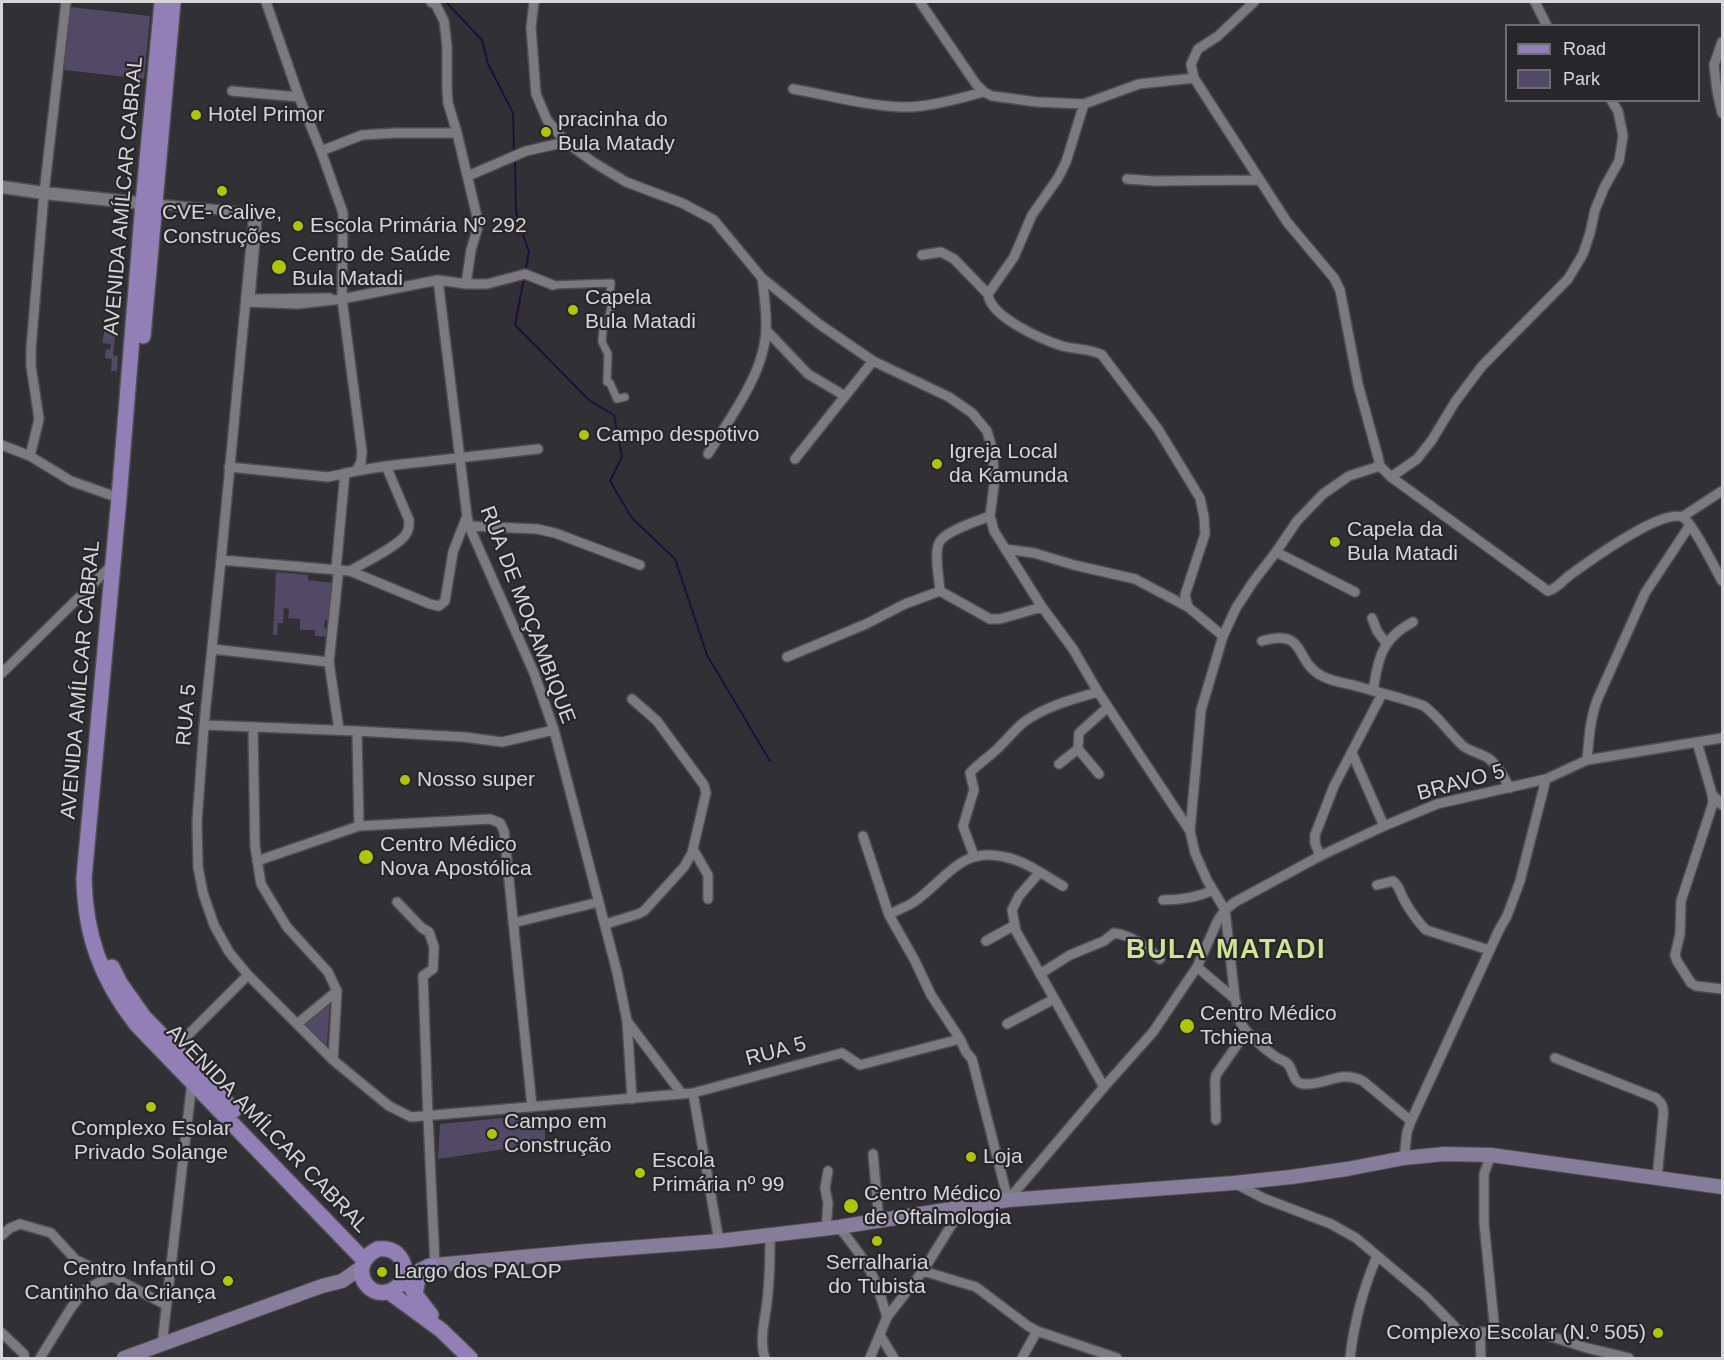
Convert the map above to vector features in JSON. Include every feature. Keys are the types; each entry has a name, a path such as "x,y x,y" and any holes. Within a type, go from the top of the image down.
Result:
{"main road":[{"name":"AVENIDA AMÍLCAR CABRAL","path":"162,2 149,204 94,900 100,936 106,954 120,983 144,1017 175,1048 366,1260"},
{"name":"AVENIDA AMÍLCAR CABRAL","path":"173,2 149,204 112,565 84,878 86,917 98,961 113,993 136,1024 366,1260"},
{"path":"124,1359 322,1286 342,1281 358,1283 382,1293 389,1292 406,1278 432,1266 719,1241 832,1228 1008,1200 1234,1183 1444,1154 1491,1155 1722,1187"},
{"path":"342,1281 366,1260 385,1249 392,1250 402,1259 406,1278 414,1294 441,1330 470,1359"},
{"path":"396,1254 432,1266"},
{"path":"366,1260 362,1276 370,1288"},
{"path":"414,1294 418,1279 432,1266"},
{"path":"389,1292 441,1330"}],"street":[{"path":"30,456 39,419 31,366 31,349 44,193 66,2"},
{"path":"266,2 343,213 338,298 362,452 361,462 356,471"},
{"path":"431,2 436,5 444,21 448,103 478,221 465,284"},
{"path":"534,2 531,27 536,94 547,120 566,142 626,182 682,203 714,220 762,278 819,324 873,361 949,397 972,412 987,431 993,452 994,485 990,516 994,531 1190,831"},
{"path":"920,2 976,84 992,96 1037,102 1084,104 1139,84 1194,78"},
{"path":"1254,2 1218,36 1198,49 1191,64 1194,78 1287,222 1335,278 1340,290 1358,384 1380,466 1391,477 1548,591 1555,589 1588,562 1643,528 1659,519 1673,515 1682,517 1690,525 1722,581"},
{"path":"1535,2 1546,24"},
{"path":"1722,42 1714,65 1722,113"},
{"path":"793,89 904,107 955,100 984,92"},
{"path":"232,91 299,97"},
{"path":"1391,477 1417,459 1482,366 1568,279 1582,255 1595,210 1619,161 1623,136 1618,111 1612,102"},
{"path":"1084,104 1059,178 1032,215 1014,257 988,294 988,301 992,307 1019,327 1063,346 1093,350 1102,355 1158,429 1200,498 1204,517 1205,534 1185,595 1188,607"},
{"path":"321,151 362,135 457,133"},
{"path":"468,176 526,151 566,142"},
{"path":"1126,179 1259,180"},
{"path":"2,187 256,215 251,298 338,298"},
{"name":"RUA 5","path":"256,215 229,467 197,822 198,867 203,893 214,925 229,952 248,975 333,1060 394,1109 411,1117 693,1093 842,1053 860,1065 960,1039"},
{"path":"922,255 941,252 954,259 988,294"},
{"path":"246,302 298,304 438,280 487,284 525,274 553,285 611,283 612,302 609,317 603,329 602,342 608,354 608,382 617,399 625,397"},
{"path":"708,454 757,369 764,350 766,330 762,278"},
{"name":"RUA DE MOÇAMBIQUE","path":"438,280 468,521 534,673 554,730 606,924 627,1021 632,1099"},
{"path":"766,330 808,374 845,396"},
{"path":"795,459 873,361"},
{"path":"2,445 30,456 71,480 119,498"},
{"path":"229,467 328,477 386,466 538,449"},
{"path":"350,571 397,543 405,537 408,529 409,520 386,466"},
{"path":"1380,466 1349,476 1323,494 1298,521 1236,608 1223,636 1201,710 1190,831 1195,853 1225,910 1238,1018 1246,1032 1277,1058 1285,1061 1290,1066 1294,1079 1299,1083 1306,1084 1345,1076 1354,1077 1363,1081 1411,1121"},
{"path":"339,730 329,662 345,473"},
{"path":"1682,517 1722,491"},
{"path":"940,591 937,551 943,537 990,516"},
{"path":"221,560 350,571 430,604 443,604 453,552 468,521 555,533 640,565"},
{"path":"1587,760 1589,729 1598,698 1645,593 1690,525"},
{"path":"1005,549 1034,553 1135,579 1188,607 1223,636"},
{"path":"1276,552 1355,592"},
{"path":"2,673 112,565"},
{"path":"787,657 866,624 905,604 940,591 990,619 1000,619 1042,607"},
{"path":"1372,618 1377,631 1386,643"},
{"path":"1320,856 1314,835 1378,692 1379,661 1386,643 1398,629 1413,622"},
{"path":"1262,641 1277,637 1292,640 1302,651 1308,664 1321,676 1424,706 1463,746 1494,763 1510,788"},
{"path":"212,649 329,662"},
{"path":"974,856 963,826 974,790 970,773 1023,723 1038,713 1098,692"},
{"path":"606,924 644,910 684,867 693,849 705,802 704,785 657,721 632,699"},
{"path":"1099,774 1078,749 1079,733 1108,707"},
{"path":"204,725 464,737 502,742 554,730"},
{"path":"252,727 255,846 261,884 287,927 328,972 337,992 333,1060"},
{"path":"357,731 359,826"},
{"name":"BRAVO 5","path":"1225,910 1235,902 1320,856 1437,804 1546,779 1587,760 1722,738"},
{"path":"1697,741 1712,794 1710,813 1680,901 1680,934 1675,955 1691,983 1696,986 1722,989"},
{"path":"1059,764 1078,749"},
{"path":"1352,753 1384,826"},
{"path":"1404,1158 1407,1132 1411,1121 1507,916 1520,881 1546,779"},
{"path":"1712,794 1722,805"},
{"path":"257,861 359,826 490,819 500,823 504,831 532,1107"},
{"path":"863,836 889,915 931,995 972,1059 1008,1200"},
{"path":"693,849 708,875 708,898"},
{"path":"889,915 913,902 950,870 974,856 987,854 1006,857 1063,886"},
{"path":"1039,873 1019,896 1012,910 1014,925 1104,1087"},
{"path":"1377,885 1393,881 1396,883 1419,923 1426,930 1489,951"},
{"path":"1163,900 1188,899 1202,896 1213,890"},
{"path":"397,902 422,928 429,932 434,947 433,969 423,976 432,1266"},
{"path":"513,923 599,902"},
{"path":"1008,1200 1153,1032 1197,967 1218,920 1225,910"},
{"path":"986,941 1014,925"},
{"path":"1040,974 1071,955 1104,941 1113,933 1123,934 1150,949 1160,959"},
{"path":"1197,967 1235,999"},
{"path":"175,1048 248,975"},
{"path":"297,1024 337,992"},
{"path":"1007,1024 1054,999"},
{"path":"627,1021 682,1094"},
{"path":"1216,1120 1216,1075 1246,1032"},
{"path":"1555,1058 1661,1102 1664,1107 1656,1178"},
{"path":"162,1345 192,1081"},
{"path":"693,1093 719,1241"},
{"path":"873,1154 879,1221"},
{"path":"1491,1155 1484,1174 1484,1223 1495,1332"},
{"path":"828,1171 825,1188 832,1228 870,1270 887,1317"},
{"path":"1234,1183 1263,1198 1331,1224 1356,1238 1425,1296 1452,1326 1464,1332 1546,1335 1629,1359"},
{"path":"870,1359 887,1317 923,1271 962,1208"},
{"path":"2,1235 10,1228 20,1224 51,1233 76,1260 166,1305"},
{"path":"765,1359 763,1338 770,1235"},
{"path":"1350,1359 1353,1333 1366,1281 1377,1256"},
{"path":"923,1271 976,1287 1037,1331 1117,1359"},
{"path":"40,1359 71,1308 85,1290 111,1276"},
{"path":"1022,1359 1037,1331"},
{"path":"1480,1332 1481,1359"},
{"path":"2,1333 24,1354 24,1359"},
{"path":"880,1335 894,1359"}],"green space":[{"path":"71,7 150,16 144,79 64,70"},
{"path":"107,319 117,319 113,355 118,356 117,371 111,371 112,359 105,358 106,349 110,350 111,344 102,343"},
{"path":"276,572 308,575 308,580 333,583 329,620 325,620 324,628 328,628 328,637 315,636 315,630 300,630 300,619 288,618 289,609 284,608 283,623 278,623 277,635 273,635"},
{"path":"330,1000 327,1045 303,1025"},
{"name":"Campo em Construção","path":"545,1114 545,1143 438,1159 440,1124"}],"waterway":[{"path":"446,2 482,40 488,64 513,113 514,151"},
{"path":"515,160 516,213 529,252 525,272"},
{"path":"524,278 515,325 590,401 614,415 622,457 610,481 631,517 675,559 707,655 770,761"}],"place":[{"name":"Hotel Primor","path":"196,115"},
{"name":"pracinha do Bula Matady","path":"546,132"},
{"name":"CVE- Calive, Construções","path":"222,191"},
{"name":"Escola Primária Nº 292","path":"298,226"},
{"name":"Centro de Saúde Bula Matadi","path":"279,267"},
{"name":"Capela Bula Matadi","path":"573,310"},
{"name":"Campo despotivo","path":"584,435"},
{"name":"Igreja Local da Kamunda","path":"937,464"},
{"name":"Capela da Bula Matadi","path":"1335,542"},
{"name":"Nosso super","path":"405,780"},
{"name":"Centro Médico Nova Apostólica","path":"366,857"},
{"name":"Centro Médico Tchiena","path":"1187,1026"},
{"name":"Complexo Esolar Privado Solange","path":"151,1107"},
{"name":"Campo em Construção","path":"492,1134"},
{"name":"Loja","path":"971,1157"},
{"name":"Escola Primária nº 99","path":"640,1173"},
{"name":"Centro Médico de Oftalmologia","path":"851,1206"},
{"name":"Serralharia do Tubista","path":"877,1241"},
{"name":"Largo dos PALOP","path":"382,1272"},
{"name":"Centro Infantil O Cantinho da Criança","path":"228,1281"},
{"name":"Complexo Escolar (N.º 505)","path":"1658,1333"}],"district":[{"name":"BULA MATADI","path":"1226,951"}]}
